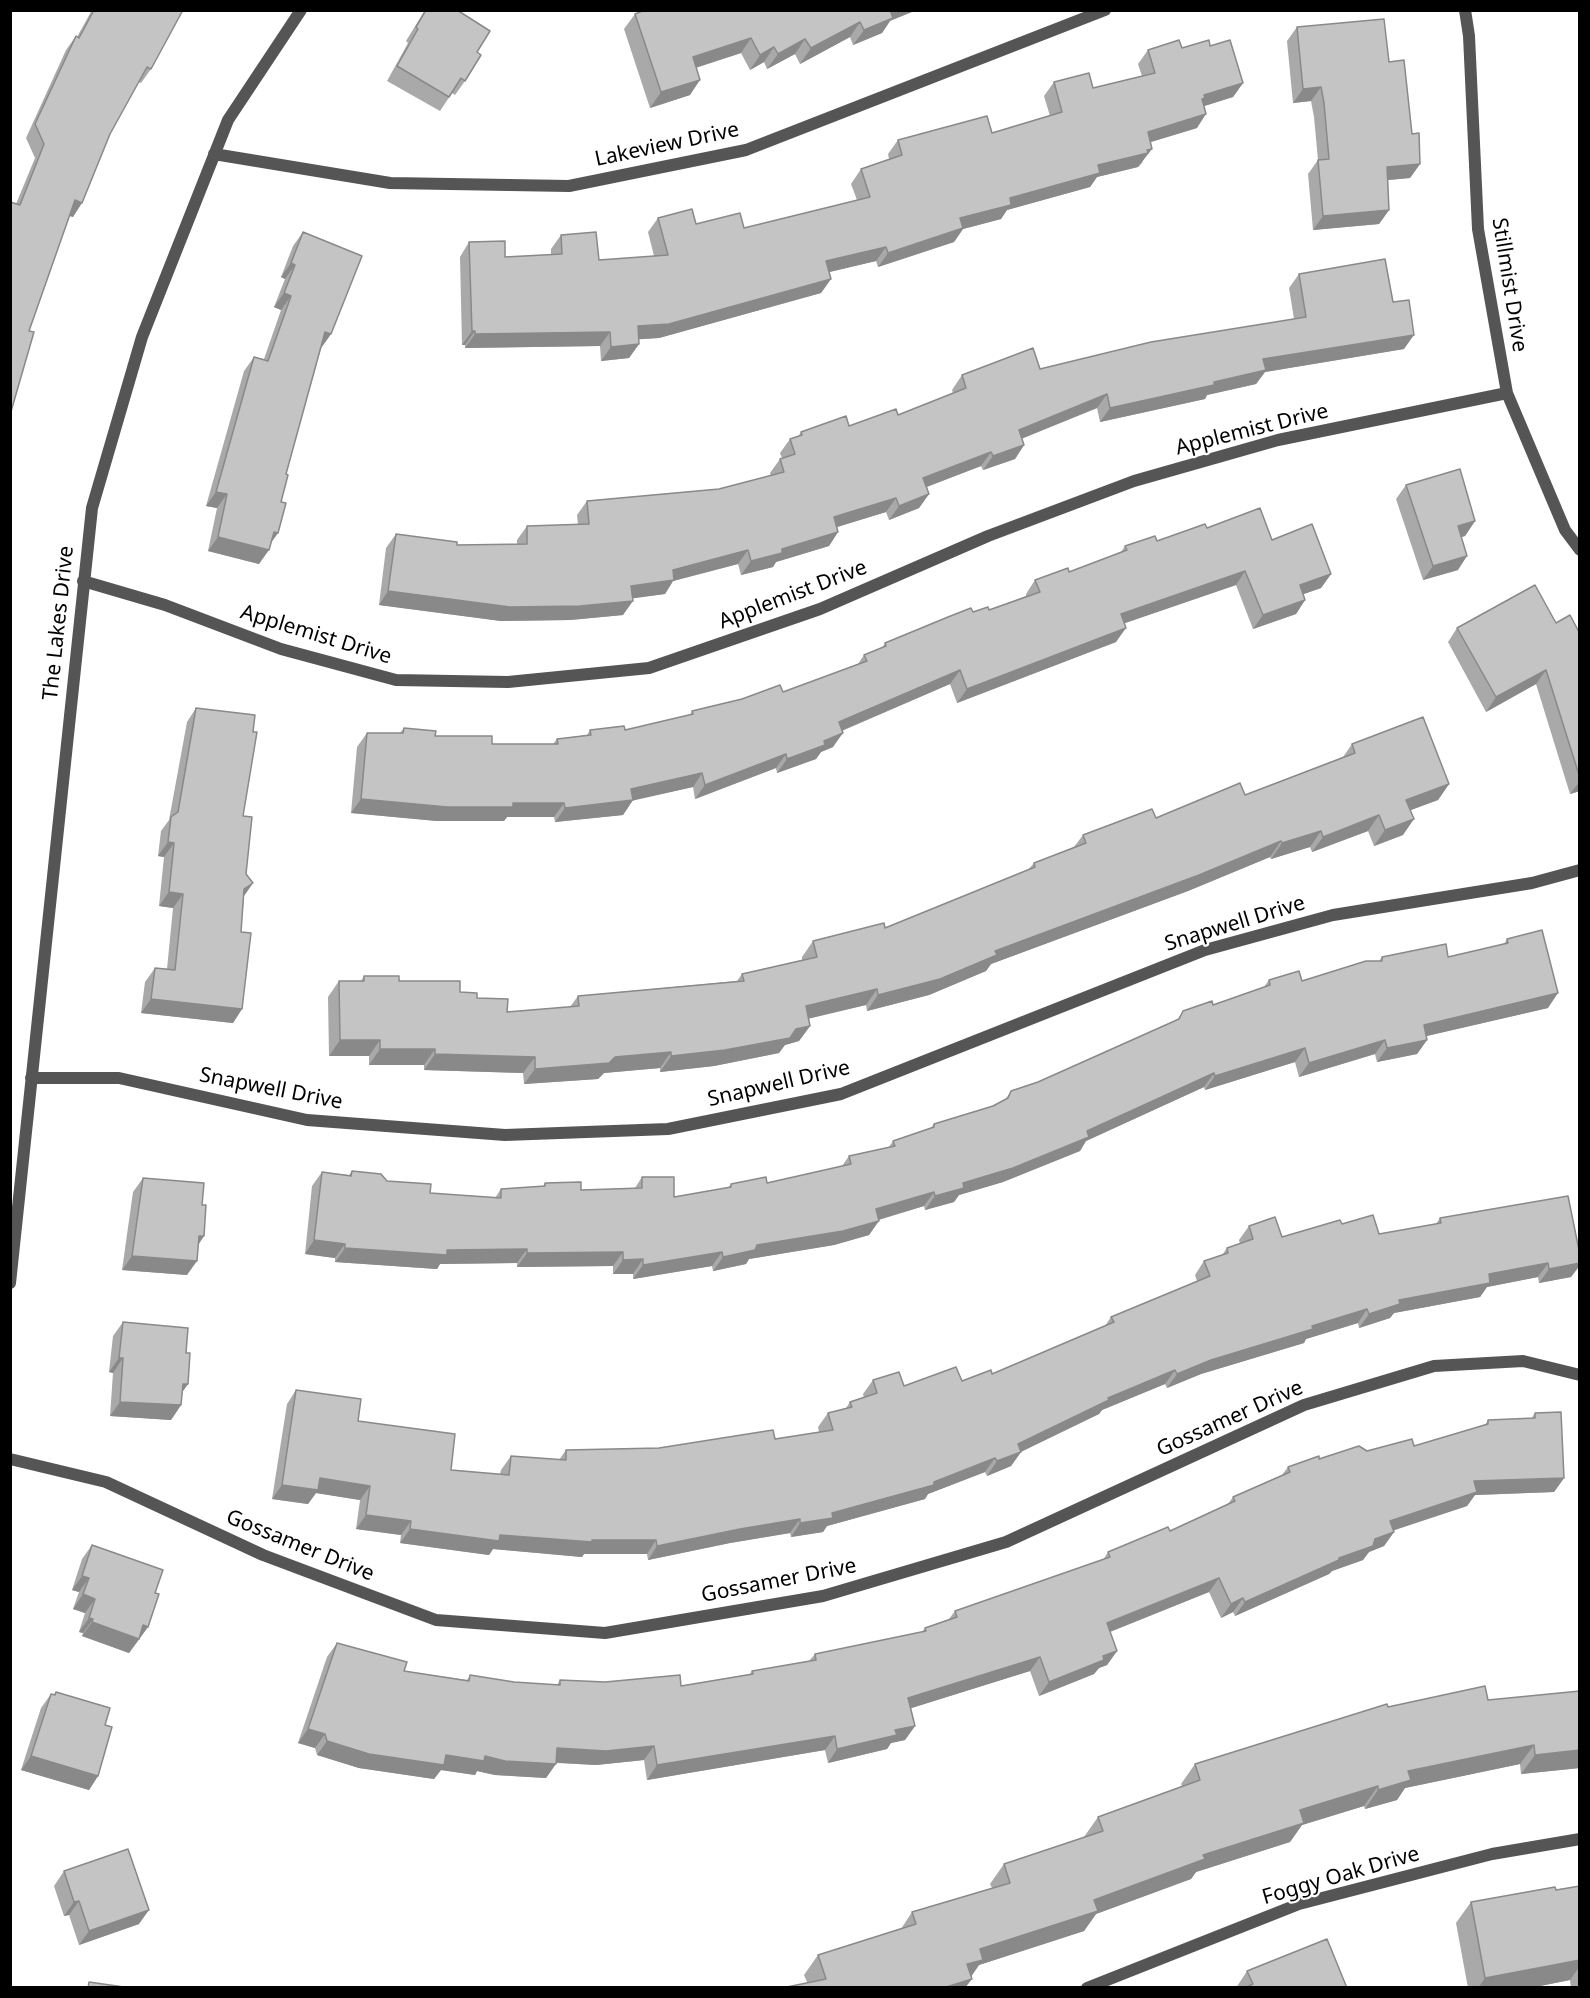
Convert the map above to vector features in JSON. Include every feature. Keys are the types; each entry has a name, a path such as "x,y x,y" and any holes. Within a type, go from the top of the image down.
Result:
{"street":[{"name":"The Lakes Drive","path":"10,1283 92,508 139,349 228,120 301,10"},
{"name":"Lakeview Drive","path":"214,154 390,183 569,186 746,150 1105,10"},
{"name":"Stillmist Drive","path":"1465,10 1469,36 1478,229 1507,393 1565,530 1580,550"},
{"name":"Applemist Drive","path":"83,581 165,604 281,649 396,680 508,682 648,668 819,609 988,536 1134,481 1278,440 1507,393"},
{"name":"Snapwell Drive","path":"31,1078 119,1078 308,1120 504,1135 668,1129 841,1094 1205,950 1333,915 1532,883 1580,870"},
{"name":"Gossamer Drive","path":"10,1459 106,1482 263,1555 436,1620 605,1633 823,1596 1006,1542 1304,1405 1434,1366 1523,1361 1580,1375"},
{"name":"Foggy Oak Drive","path":"1087,1988 1299,1904 1492,1854 1580,1839"}],"building":[{"path":"94,10 183,10 151,69 147,67 110,134 82,203 75,200 29,331 34,332 10,415 10,202 20,205 44,144 35,124 76,36 79,38"},
{"path":"426,10 457,10 490,31 477,52 481,55 465,81 461,78 449,97 397,66"},
{"path":"645,10 890,10 893,18 864,30 860,22 811,48 805,39 778,54 774,47 760,55 751,38 693,57 700,80 661,92 635,14"},
{"path":"1384,19 1389,62 1404,60 1412,134 1419,133 1420,164 1387,167 1389,210 1323,216 1318,160 1329,159 1324,103 1321,87 1303,89 1297,27"},
{"path":"1179,40 1182,48 1209,40 1210,46 1230,40 1243,83 1204,95 1205,98 1202,99 1206,114 1148,132 1152,149 1147,150 1148,153 1098,165 1100,173 1010,198 1011,205 960,218 963,228 888,253 886,247 826,261 831,279 669,324 638,326 639,344 611,347 610,332 475,334 475,331 472,331 469,242 505,241 505,257 562,254 561,235 596,232 599,260 668,255 658,218 692,209 696,224 740,213 744,228 870,197 861,169 902,155 898,140 987,116 992,133 1062,112 1054,82 1089,73 1093,88 1155,73 1148,50"},
{"path":"303,232 362,256 331,334 325,332 286,474 288,475 281,502 286,503 278,533 274,532 269,550 218,537 227,494 216,492 254,357 268,361 291,296 284,293 295,265 291,263"},
{"path":"1385,259 1393,302 1409,300 1414,335 1263,359 1266,370 1214,382 1214,385 1110,408 1107,394 1019,430 1024,445 993,456 991,452 923,478 929,494 899,506 896,498 834,517 838,532 782,549 782,553 751,561 748,550 673,570 674,580 631,586 633,601 580,606 510,607 388,591 396,534 457,542 457,545 527,544 527,526 589,524 587,501 719,489 784,472 780,459 795,454 790,439 802,435 801,432 846,416 849,426 896,409 898,415 966,388 962,375 1033,348 1040,369 1151,342 1306,317 1299,274"},
{"path":"1460,469 1475,521 1458,526 1467,556 1433,566 1406,485"},
{"path":"1260,508 1272,540 1312,524 1331,574 1300,585 1305,600 1263,615 1245,571 1121,614 1126,628 967,689 960,670 839,722 843,733 824,741 825,745 787,759 786,754 705,785 702,773 631,789 633,800 565,808 564,803 513,803 513,807 447,807 361,799 367,733 403,733 404,728 436,731 435,736 492,736 492,744 558,744 557,739 591,735 590,730 624,726 625,730 693,714 692,711 742,699 780,685 783,692 867,661 864,655 886,646 885,643 971,608 973,612 988,607 989,610 1040,592 1035,580 1068,568 1069,572 1127,550 1125,546 1155,536 1157,541 1205,524 1207,528"},
{"path":"1535,585 1556,623 1570,615 1580,634 1580,778 1546,670 1496,697 1457,628"},
{"path":"196,708 255,715 253,732 257,732 243,816 252,817 246,874 253,883 244,889 241,932 251,933 242,1009 151,999 155,968 175,970 183,894 169,892 174,843 168,842 171,817 178,812"},
{"path":"1423,717 1449,784 1406,800 1414,819 1385,830 1379,815 1323,837 1321,831 1282,843 1281,841 1199,875 995,951 997,955 940,979 878,995 877,989 806,1006 810,1026 796,1029 790,1038 725,1050 671,1056 671,1052 615,1057 609,1063 535,1069 535,1057 435,1054 435,1049 380,1049 380,1040 340,1040 339,981 364,981 364,976 399,976 399,981 460,981 460,992 477,993 477,998 508,999 507,1012 579,1006 578,996 744,981 742,974 817,957 813,941 884,923 885,928 1035,867 1034,863 1086,843 1083,835 1152,809 1156,818 1240,783 1245,795 1355,753 1352,744"},
{"path":"1542,930 1558,993 1424,1025 1427,1040 1387,1048 1385,1040 1309,1063 1305,1048 1215,1076 1214,1073 1087,1131 1089,1137 1013,1168 963,1183 964,1188 935,1196 934,1192 876,1209 879,1221 843,1231 757,1245 755,1250 723,1257 722,1252 643,1265 643,1259 623,1260 623,1252 527,1253 527,1249 447,1250 447,1255 345,1248 345,1244 314,1240 322,1172 351,1176 352,1171 381,1174 387,1181 431,1184 430,1193 501,1198 501,1189 545,1186 545,1183 581,1182 581,1190 642,1188 642,1177 674,1177 674,1197 731,1187 731,1184 766,1177 767,1183 851,1164 849,1156 895,1146 893,1141 934,1127 934,1124 993,1106 1008,1098 1011,1091 1038,1082 1179,1019 1183,1011 1212,1001 1213,1005 1270,985 1269,980 1299,971 1302,981 1366,961 1382,961 1382,957 1446,944 1448,957 1508,943 1507,939"},
{"path":"143,1178 204,1183 202,1205 206,1205 204,1236 199,1236 197,1261 132,1256"},
{"path":"1568,1196 1580,1263 1549,1269 1548,1263 1489,1274 1490,1283 1399,1300 1400,1304 1369,1314 1367,1309 1312,1326 1313,1329 1211,1360 1177,1374 1175,1370 1108,1398 1109,1400 1018,1444 1021,1452 997,1461 995,1458 934,1482 934,1485 832,1513 833,1518 800,1523 800,1519 657,1546 656,1540 592,1540 592,1542 500,1535 499,1541 410,1529 411,1521 366,1515 370,1486 320,1478 318,1490 282,1485 296,1390 361,1399 358,1421 455,1434 451,1470 509,1475 511,1456 566,1460 566,1450 659,1448 773,1430 775,1439 833,1430 828,1413 852,1407 850,1402 877,1393 873,1380 899,1372 904,1386 956,1367 962,1381 991,1370 992,1374 1114,1322 1111,1317 1210,1276 1204,1261 1228,1253 1227,1248 1253,1239 1249,1226 1275,1217 1282,1237 1340,1220 1342,1224 1373,1215 1379,1234 1441,1223 1440,1218"},
{"path":"123,1322 188,1328 186,1353 190,1353 188,1384 183,1384 181,1405 120,1402 123,1358 119,1358"},
{"path":"1561,1412 1564,1478 1474,1481 1477,1492 1390,1521 1394,1532 1375,1539 1373,1546 1339,1558 1339,1560 1245,1602 1243,1598 1231,1604 1219,1578 1107,1623 1117,1651 1103,1656 1104,1660 1049,1682 1040,1657 908,1698 915,1726 895,1730 897,1735 837,1749 835,1736 657,1765 654,1746 606,1751 557,1748 556,1764 505,1761 485,1756 484,1761 446,1755 444,1765 369,1754 327,1741 325,1734 308,1729 337,1643 407,1662 404,1671 469,1681 470,1675 514,1682 560,1685 560,1680 605,1682 680,1675 681,1686 753,1674 752,1671 816,1660 815,1654 926,1631 925,1628 957,1617 955,1611 1110,1557 1108,1552 1168,1527 1170,1531 1235,1501 1233,1497 1290,1472 1288,1467 1319,1456 1319,1459 1359,1446 1367,1451 1412,1439 1414,1446 1488,1424 1488,1420 1535,1418 1535,1413"},
{"path":"92,1545 163,1570 155,1593 159,1594 148,1627 143,1625 139,1639 92,1622 93,1619 89,1618 95,1599 83,1594 89,1578 82,1576"},
{"path":"1485,1686 1488,1700 1580,1691 1580,1750 1535,1755 1534,1745 1408,1771 1411,1780 1378,1790 1378,1786 1300,1810 1304,1823 1203,1855 1205,1859 1094,1900 1098,1911 980,1949 983,1960 967,1964 972,1979 943,1988 782,1988 826,1979 818,1955 916,1924 912,1912 1010,1883 1004,1864 1103,1831 1098,1817 1200,1780 1195,1764 1387,1704 1388,1707"},
{"path":"56,1692 110,1708 105,1725 112,1727 98,1776 31,1756 51,1694 55,1695"},
{"path":"128,1849 149,1910 89,1931 79,1901 74,1902 64,1871"},
{"path":"1580,1886 1580,1960 1485,1978 1471,1902 1555,1887 1556,1890"},
{"path":"1327,1939 1347,1988 1244,1988 1253,1984 1247,1971"},
{"path":"89,1982 131,1988 88,1988"}]}
